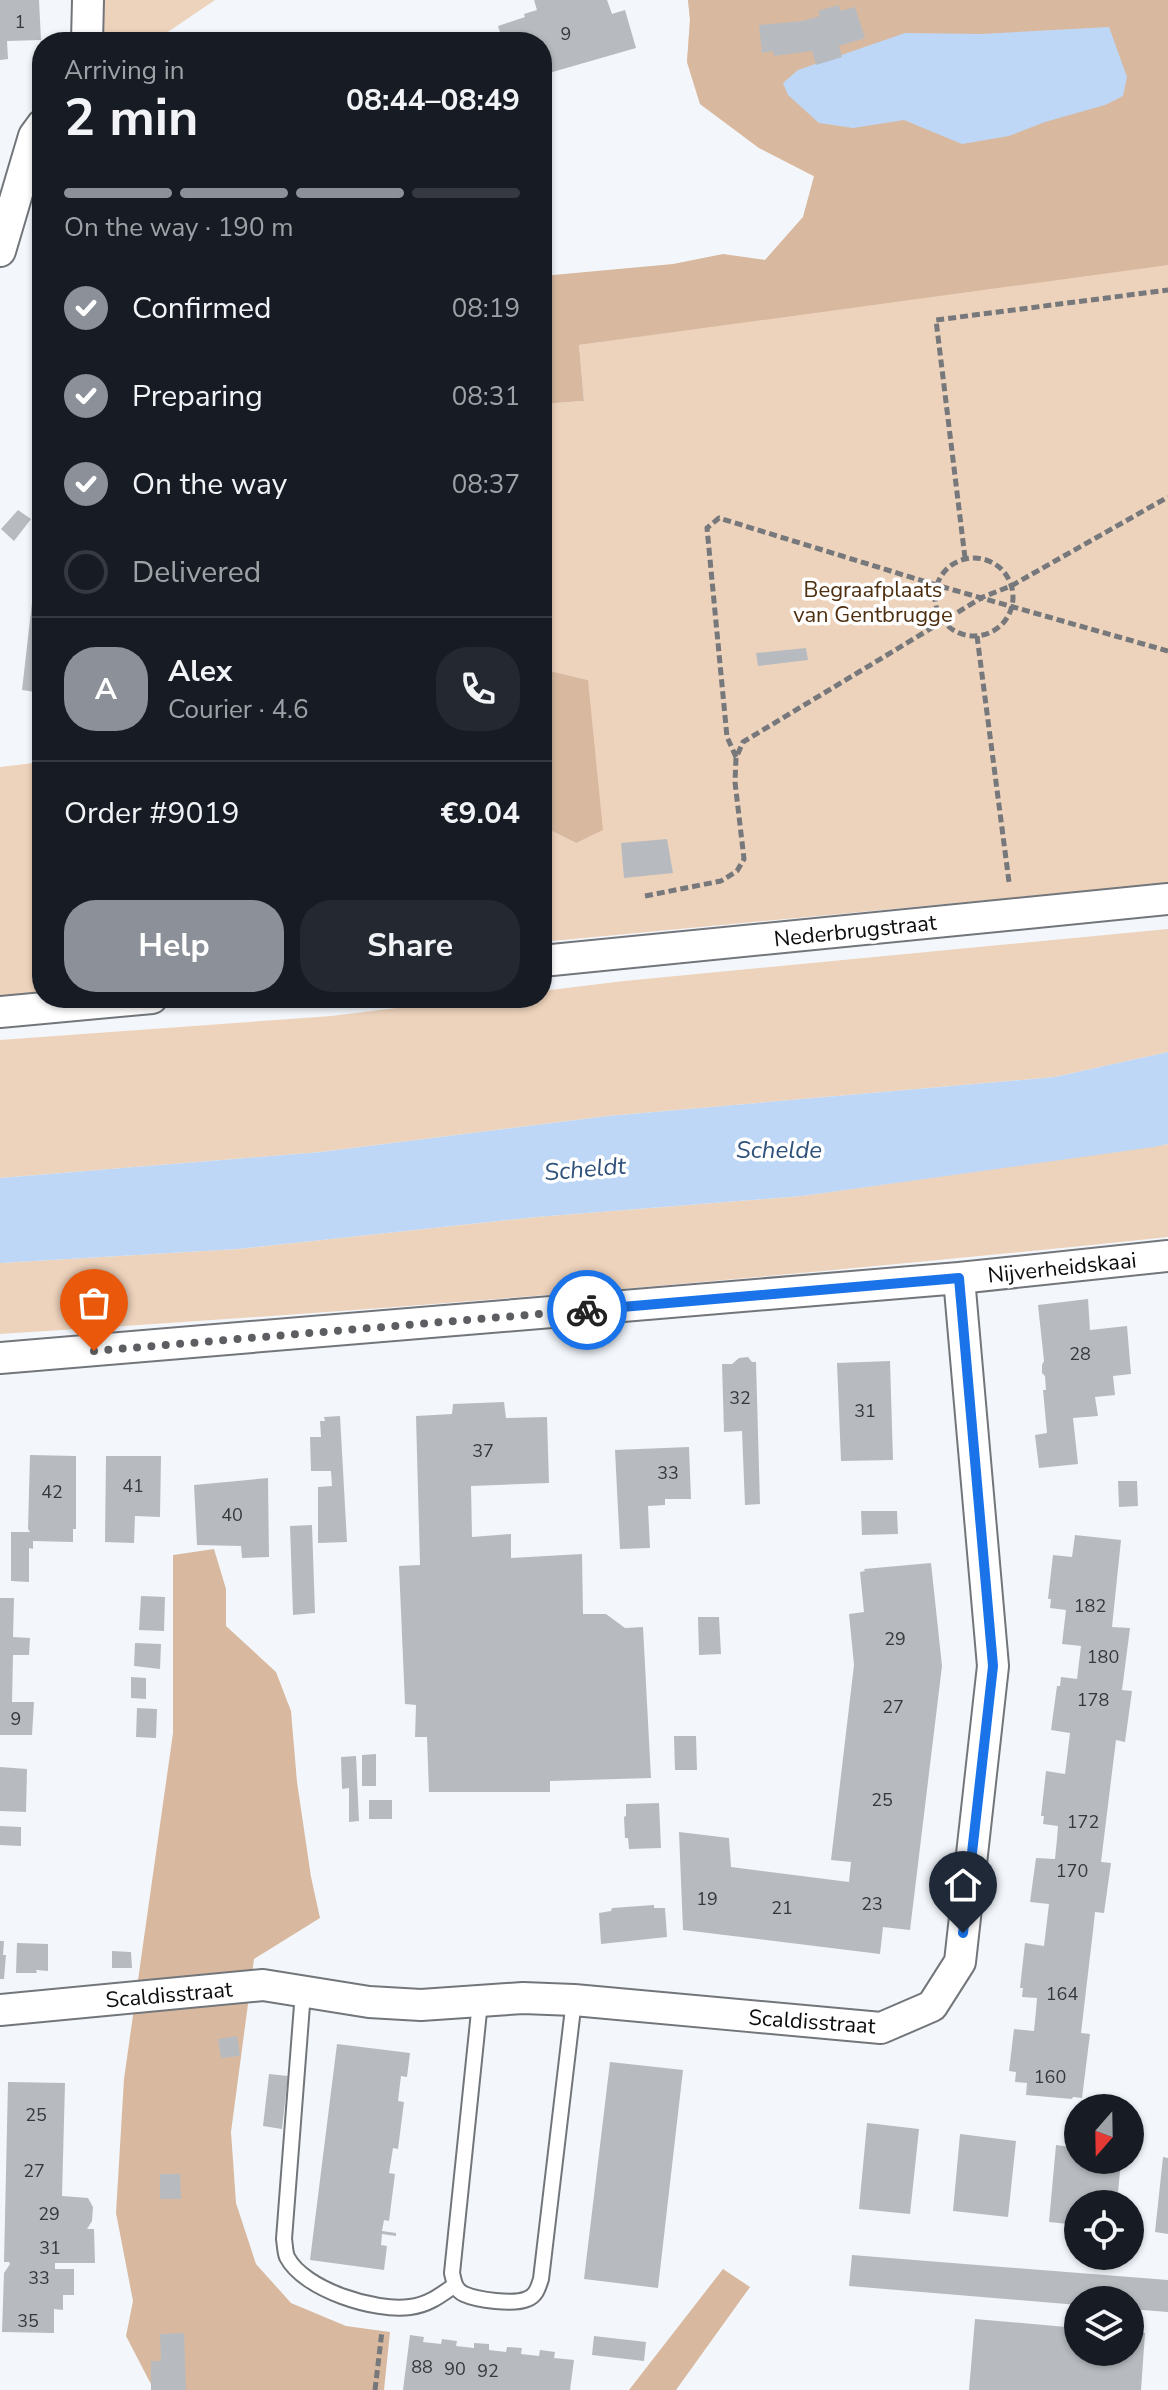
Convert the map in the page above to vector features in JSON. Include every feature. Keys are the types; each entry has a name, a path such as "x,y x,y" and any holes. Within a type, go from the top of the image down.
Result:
{"street":[{"path":"87,32 88,0"},
{"path":"0,251 10,184 32,140"},
{"name":"Nederbrugstraat","path":"552,960 1168,899"},
{"path":"0,1012 43,1008"},
{"name":"Nijverheidskaai","path":"0,1358 959,1278 1168,1256"},
{"name":"Scaldisstraat","path":"0,2010 263,1985 369,2002 421,2005 523,1998 574,2000 881,2028 932,2006 960,1962 993,1666 959,1278"}],"lane":[{"path":"303,1992 284,2239 286,2256 296,2269 321,2287 350,2300 385,2307 411,2307 429,2302 455,2285"},
{"path":"480,2002 452,2273 455,2285 462,2294 496,2301 526,2300 536,2293 541,2279 574,2000"}],"path":[{"path":"965,558 936,320 1168,290"},
{"path":"645,896 721,881 737,871 744,859 735,782 736,758 743,742 983,597 1011,586 1168,497"},
{"path":"736,758 727,737 707,528 719,518 936,585 1168,651"},
{"path":"965,558 991,562 1002,570 1013,593 1008,617 1000,627 977,636 965,635 944,623 936,611 934,598 942,573 952,563 965,558"},
{"path":"977,636 1009,882"},
{"path":"375,2390 385,2307"}],"green space":[{"path":"104,0 215,0 168,32 102,32"},
{"name":"Begraafplaats van Gentbrugge","path":"688,0 1168,0 1168,883 552,941 552,831 576,843 588,680 552,671 552,403 584,401 579,345 777,317 765,260 803,217 815,177 759,148 700,104 687,62"},
{"path":"32,763 32,996 0,998 0,767"},
{"path":"1168,929 1168,1052 1055,1077 608,1116 321,1152 0,1178 0,1040 331,1016 397,1008 552,1008 552,990"},
{"path":"1168,1144 1168,1237 584,1292 0,1334 0,1263 238,1249 536,1217 802,1196"}],"shaded area":[{"path":"688,0 1168,0 1168,265 579,345 584,401 552,403 552,275 673,264 723,254 765,260 803,217 814,176 759,148 700,104 687,62"},
{"path":"552,671 588,680 603,830 576,843 552,831"},
{"path":"214,1549 226,1589 226,1626 276,1672 291,1711 297,1782 320,1918 254,1959 231,2132 236,2203 256,2264 291,2303 346,2326 390,2332 384,2390 154,2390 126,2336 133,2301 116,2213 124,2079 173,1733 173,1555"},
{"path":"723,2269 750,2287 676,2390 629,2390"}],"water":[{"path":"1109,27 1127,77 1123,96 1105,105 1009,136 962,144 904,120 853,128 819,123 788,95 783,83 798,70 905,33 981,34"},
{"name":"Schelde","path":"1168,1052 1168,1144 1154,1147 802,1196 536,1217 238,1249 0,1263 0,1178 321,1152 608,1116 1055,1077"}],"building":[{"path":"0,0 39,0 41,32 32,32 32,40 7,41 8,59 0,60"},
{"path":"534,0 607,0 612,14 625,10 636,48 552,72 552,32 500,32 498,26 537,10"},
{"path":"839,5 840,11 855,7 865,38 839,46 842,57 816,65 812,51 774,56 773,51 762,53 759,25 803,21 820,16 818,11"},
{"path":"18,510 31,519 14,541 1,529"},
{"path":"32,603 32,692 22,690"},
{"path":"806,648 808,660 758,666 756,653"},
{"path":"667,839 673,873 624,878 621,843"},
{"path":"1088,1299 1090,1330 1127,1326 1131,1374 1113,1376 1115,1395 1095,1397 1098,1416 1073,1418 1078,1464 1039,1468 1035,1435 1047,1433 1038,1305"},
{"path":"748,1357 756,1362 760,1504 745,1505 742,1431 724,1432 722,1364 732,1364 739,1358"},
{"path":"890,1361 893,1460 841,1461 837,1363"},
{"path":"504,1402 506,1418 547,1417 549,1483 471,1486 472,1537 511,1534 511,1558 582,1554 583,1614 606,1614 625,1628 643,1627 651,1778 550,1781 550,1792 429,1792 427,1737 415,1737 416,1705 405,1704 399,1566 420,1565 416,1416 452,1414 453,1404"},
{"path":"340,1416 347,1542 318,1543 318,1487 332,1486 331,1471 311,1471 310,1437 321,1437 320,1421 325,1421 324,1417"},
{"path":"689,1447 691,1499 665,1499 665,1505 648,1506 650,1548 620,1549 615,1450"},
{"path":"30,1455 76,1456 76,1529 73,1529 73,1542 33,1541 33,1549 29,1548 29,1582 11,1581 11,1532 30,1532"},
{"path":"106,1456 161,1456 160,1517 135,1516 134,1543 105,1542"},
{"path":"268,1478 269,1557 242,1558 241,1546 197,1545 194,1485"},
{"path":"1118,1481 1137,1481 1138,1506 1119,1507"},
{"path":"861,1511 897,1511 898,1534 862,1535"},
{"path":"312,1525 315,1613 293,1615 290,1526"},
{"path":"1075,1535 1121,1540 1112,1627 1130,1628 1122,1690 1132,1691 1125,1742 1116,1740 1101,1862 1111,1863 1104,1913 1095,1912 1081,2033 1090,2034 1082,2094 1064,2094 1064,2098 1026,2095 1027,2083 1015,2082 1016,2072 1009,2071 1014,2029 1034,2031 1037,1998 1022,1997 1023,1988 1020,1988 1025,1943 1044,1946 1049,1904 1030,1902 1036,1858 1055,1859 1058,1826 1043,1824 1044,1816 1041,1816 1046,1771 1065,1774 1070,1733 1051,1730 1057,1686 1060,1686 1061,1677 1077,1679 1081,1646 1062,1644 1066,1610 1050,1608 1051,1599 1048,1599 1053,1555 1072,1557"},
{"path":"931,1563 942,1666 910,1930 883,1927 880,1954 683,1930 679,1832 729,1838 731,1867 849,1882 851,1862 831,1860 854,1665 849,1614 864,1612 860,1572 864,1569"},
{"path":"141,1596 165,1597 164,1631 139,1630"},
{"path":"0,1598 14,1598 13,1637 30,1638 29,1655 13,1655 12,1702 34,1702 32,1735 0,1735"},
{"path":"698,1617 719,1617 721,1654 699,1655"},
{"path":"135,1643 161,1644 160,1669 134,1666"},
{"path":"131,1677 146,1678 146,1699 131,1698"},
{"path":"137,1708 157,1709 156,1738 136,1737"},
{"path":"674,1736 696,1736 697,1770 675,1770"},
{"path":"376,1754 376,1786 362,1786 362,1755"},
{"path":"356,1756 359,1821 349,1822 349,1788 342,1789 341,1757"},
{"path":"0,1767 27,1769 26,1812 0,1811"},
{"path":"369,1800 392,1800 392,1819 369,1819"},
{"path":"659,1803 661,1848 629,1849 628,1838 625,1838 626,1804"},
{"path":"0,1826 21,1827 21,1846 0,1845"},
{"path":"654,1905 654,1908 665,1908 667,1937 601,1944 599,1913 611,1911 612,1908"},
{"path":"0,1941 4,1941 3,1955 6,1955 4,1979 0,1979"},
{"path":"17,1943 48,1944 48,1971 16,1973"},
{"path":"112,1951 131,1952 132,1968 112,1968"},
{"path":"237,2036 240,2056 221,2058 218,2039"},
{"path":"337,2044 410,2053 407,2077 401,2076 398,2101 404,2102 398,2149 393,2148 389,2173 395,2174 389,2221 384,2220 382,2231 396,2233 396,2236 382,2234 381,2245 387,2246 384,2270 310,2260"},
{"path":"610,2062 683,2070 658,2288 584,2279"},
{"path":"269,2074 288,2076 282,2129 263,2126"},
{"path":"8,2082 65,2083 62,2196 88,2198 93,2207 92,2221 87,2229 94,2229 95,2263 55,2263 55,2269 74,2269 74,2295 63,2295 63,2310 54,2309 54,2333 2,2332 4,2273 10,2264 4,2262"},
{"path":"867,2123 919,2129 910,2214 859,2209"},
{"path":"960,2134 1016,2141 1008,2217 953,2211"},
{"path":"1056,2145 1064,2146 1064,2174 1120,2174 1118,2190 1064,2190 1064,2224 1049,2222"},
{"path":"1163,2157 1168,2158 1168,2234 1155,2232"},
{"path":"160,2174 180,2174 181,2199 160,2199"},
{"path":"852,2255 1168,2280 1168,2312 1144,2310 1144,2286 1064,2286 1064,2304 849,2286"},
{"path":"975,2319 1064,2327 1064,2366 1143,2366 1141,2390 969,2390"},
{"path":"184,2333 186,2390 151,2390 151,2361 161,2361 160,2334"},
{"path":"410,2335 424,2337 423,2342 441,2344 442,2339 457,2341 456,2346 474,2348 474,2343 489,2344 489,2350 506,2352 507,2347 522,2348 521,2354 539,2356 540,2350 555,2352 554,2358 574,2360 570,2390 403,2390"},
{"path":"594,2336 646,2342 644,2361 592,2355"}],"way so far":[{"path":"94,1351 587,1310"}],"route":[{"path":"587,1310 959,1278 993,1666 963,1933"}],"water label":[{"name":"Scheldt","path":"585,1169"}]}
